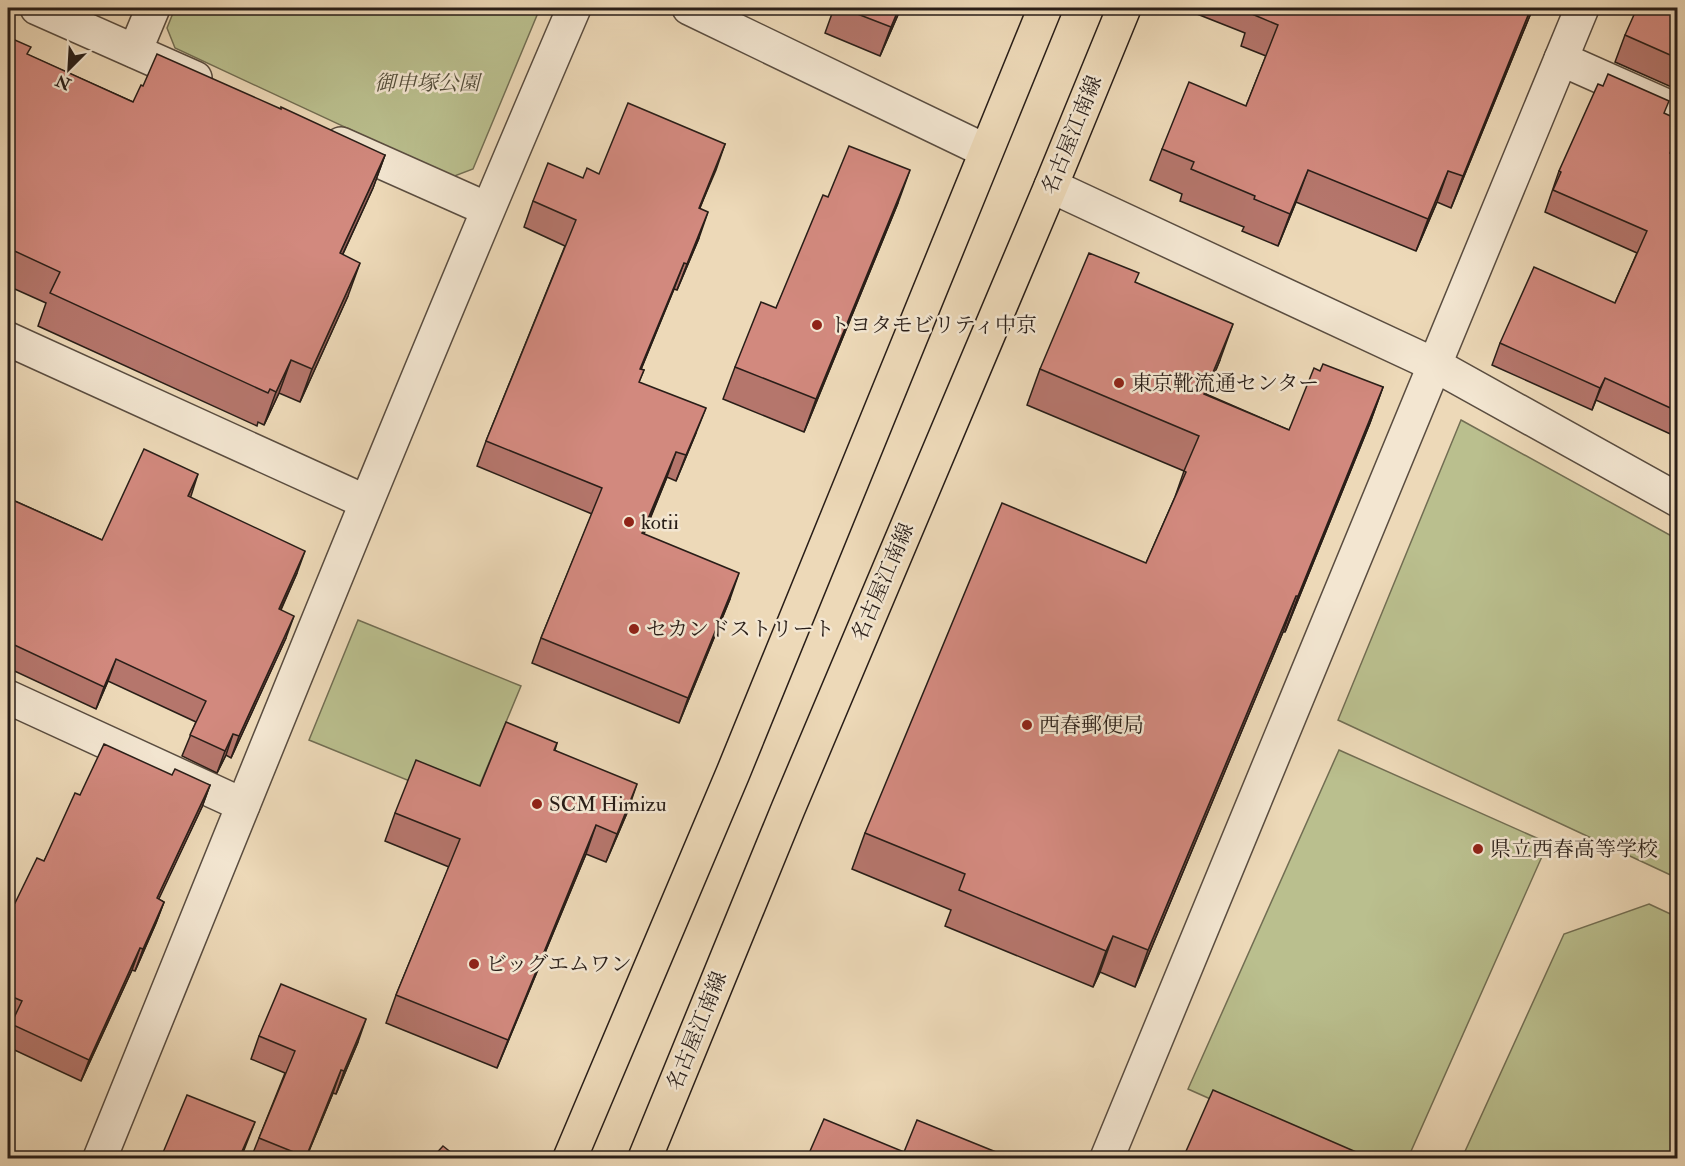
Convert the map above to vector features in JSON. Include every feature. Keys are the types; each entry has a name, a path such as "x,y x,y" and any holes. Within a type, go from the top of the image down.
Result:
{"main road":[{"path":"570,1158 733,773 1045,8"},
{"name":"名古屋江南線","path":"645,1158 797,787 1124,8"}],"street":[{"path":"37,8 220,89"},
{"path":"135,51 153,8"},
{"path":"100,1158 366,502 487,209 574,8"},
{"path":"689,8 986,151"},
{"path":"1107,1158 1582,8"},
{"path":"1561,59 1677,111"},
{"path":"316,132 487,209"},
{"path":"1051,186 1435,365 1677,500"},
{"path":"8,339 366,502"},
{"path":"8,697 243,805"}],"green space":[{"name":"御申塚公園","path":"175,8 540,8 473,169 452,177 175,48 167,28"},
{"path":"1461,420 1677,539 1677,878 1338,720"},
{"path":"358,620 521,686 471,806 309,740"},
{"path":"1339,750 1548,843 1408,1158 1343,1158 1188,1089"},
{"path":"1649,904 1677,917 1677,1158 1462,1158 1564,934"}],"building":[{"path":"842,8 899,8 891,27"},
{"path":"1255,8 1531,8 1463,176 1448,171 1428,219 1308,170 1290,214 1254,199 1255,196 1191,169 1194,162 1162,149 1189,82 1246,106 1278,25 1252,14"},
{"path":"1637,8 1677,8 1677,58 1625,35"},
{"path":"8,37 31,47 27,54 133,102 157,54 385,155 340,253 360,263 312,369 291,360 276,392 270,389 268,393 50,293 60,272 8,248"},
{"path":"1608,74 1669,101 1664,113 1677,119 1677,136 1670,153 1677,156 1677,411 1605,378 1600,388 1500,343 1534,267 1615,303 1647,231 1553,190 1561,172 1559,171 1598,84 1603,86"},
{"path":"628,103 725,144 699,208 708,212 640,369 644,370 639,382 706,408 686,455 676,452 642,533 739,573 688,698 541,638 602,488 486,441 576,220 533,201 548,163 583,178 587,168 599,174"},
{"path":"849,146 910,170 816,399 735,367 761,302 776,308 823,195 828,197"},
{"path":"1089,253 1139,273 1135,282 1233,324 1204,394 1289,430 1314,368 1320,371 1323,364 1383,387 1298,596 1296,596 1148,950 1113,936 1106,951 959,890 965,874 865,833 1002,503 1146,563 1186,472 1184,471 1199,436 1040,369"},
{"path":"144,449 198,474 188,496 305,551 279,609 294,616 239,736 233,734 225,751 190,735 206,701 116,659 104,687 8,642 8,498 102,540"},
{"path":"506,722 557,743 554,750 637,784 617,834 596,825 508,1040 396,995 460,839 395,813 416,760 480,786"},
{"path":"104,744 172,775 175,769 210,785 157,898 164,902 143,949 140,948 89,1060 11,1024 22,1001 8,995 8,900 15,903 37,858 44,861 75,793 80,795"},
{"path":"281,984 366,1019 344,1071 341,1070 306,1157 259,1138 295,1051 259,1036"},
{"path":"1213,1090 1370,1158 1183,1158"},
{"path":"187,1095 255,1122 239,1158 169,1158 162,1155"},
{"path":"824,1119 904,1152 917,1120 996,1152 993,1158 807,1158"},
{"path":"443,1146 458,1158 432,1158"}],"place":[{"name":"トヨタモビリティ中京","path":"817,325"},
{"name":"東京靴流通センター","path":"1119,383"},
{"name":"kotii","path":"629,522"},
{"name":"セカンドストリート","path":"634,629"},
{"name":"西春郵便局","path":"1027,725"},
{"name":"SCM Himizu","path":"537,804"},
{"name":"県立西春高等学校","path":"1478,849"},
{"name":"ビッグエムワン","path":"474,964"}]}
